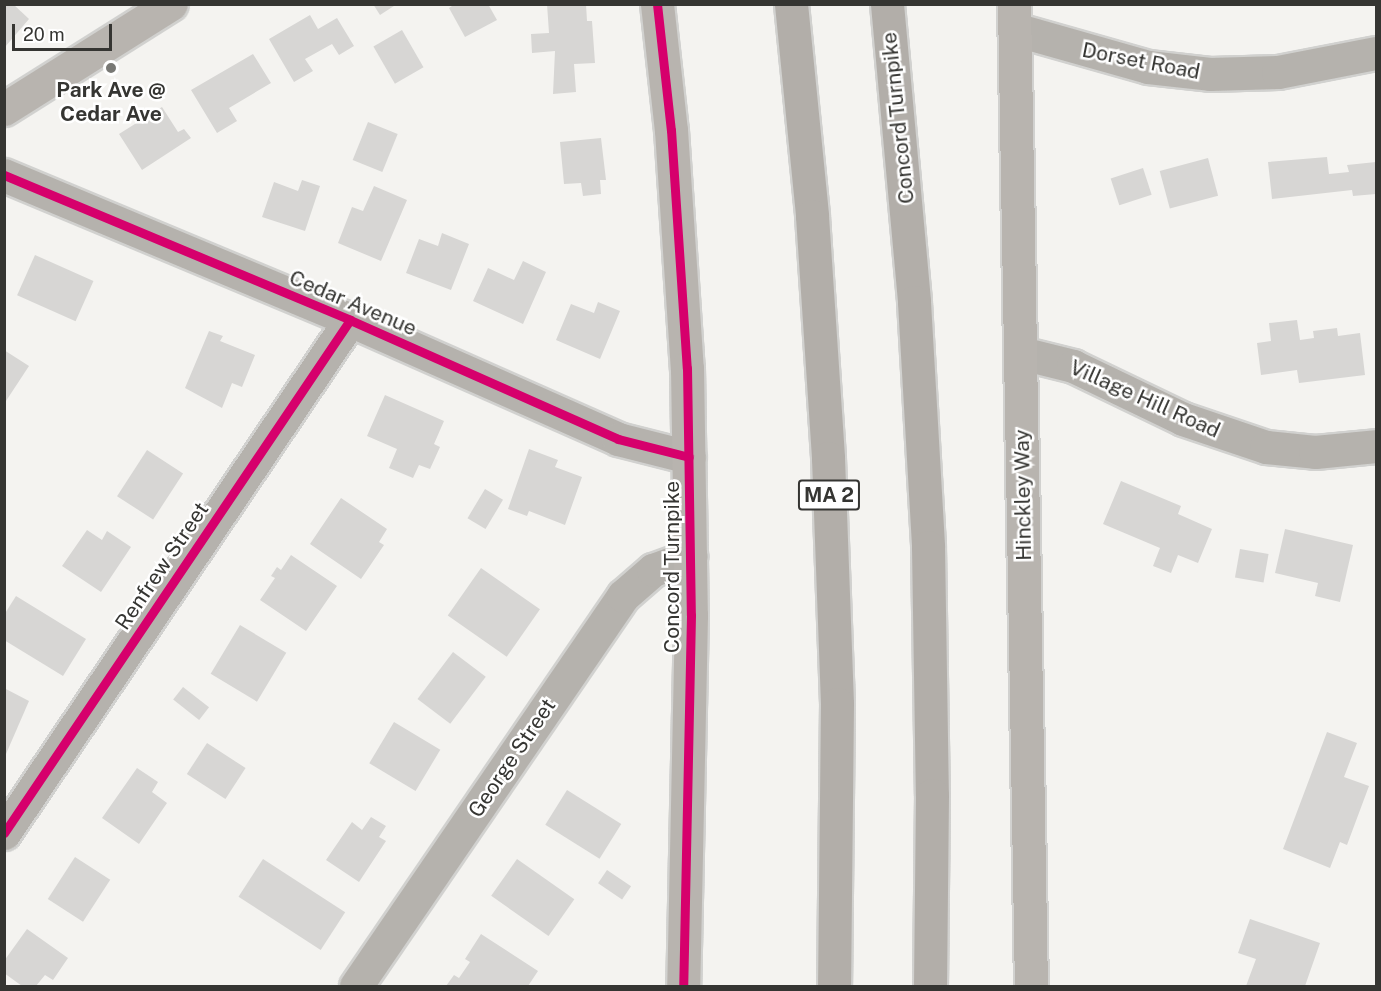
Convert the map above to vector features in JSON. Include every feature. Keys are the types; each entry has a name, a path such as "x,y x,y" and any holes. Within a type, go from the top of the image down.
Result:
{"highway":[{"name":"MA 2","path":"790,4 812,216 828,458 837,704 834,987"},
{"name":"Concord Turnpike","path":"887,4 914,291 927,524 932,795 930,987"}],"main road":[{"path":"4,109 171,4"},
{"name":"Concord Turnpike","path":"657,4 678,213 689,457 691,556 683,987"},
{"name":"Hinckley Way","path":"1014,17 1031,987"}],"street":[{"name":"Dorset Road","path":"1014,17 1138,64 1210,74 1278,72 1377,53"},
{"name":"Cedar Avenue","path":"10,186 350,320 618,439 689,457"},
{"name":"Renfrew Street","path":"4,833 350,320"},
{"name":"Village Hill Road","path":"1021,353 1073,366 1183,419 1266,447 1315,452 1377,446"},
{"name":"George Street","path":"356,987 623,596 653,570 691,556"}],"building":[{"path":"5,4 13,4 29,19 5,47"},
{"path":"373,4 397,4 380,15"},
{"path":"455,4 488,4 497,20 465,37 449,8"},
{"path":"547,4 586,4 587,21 592,21 595,63 574,64 576,92 553,94 555,51 532,53 531,34 549,33"},
{"path":"310,15 318,29 337,18 354,46 339,55 332,44 305,59 313,71 294,82 269,39"},
{"path":"402,30 424,67 395,84 373,46"},
{"path":"253,54 271,83 229,108 237,121 217,133 191,90"},
{"path":"162,107 178,132 184,129 191,138 142,170 119,134"},
{"path":"368,122 398,134 382,172 353,160"},
{"path":"601,138 606,180 600,180 601,194 583,196 581,183 564,184 560,142"},
{"path":"1327,157 1329,174 1349,172 1347,165 1376,162 1376,194 1353,196 1352,190 1272,199 1268,162"},
{"path":"1208,158 1218,196 1170,209 1160,171"},
{"path":"1143,168 1152,195 1119,205 1111,179"},
{"path":"302,180 320,186 305,231 262,217 274,182 298,191"},
{"path":"374,186 407,200 381,261 338,243 352,207 363,211"},
{"path":"442,233 469,244 451,290 406,273 419,239 438,246"},
{"path":"35,255 93,281 76,321 17,295"},
{"path":"523,261 546,272 523,324 473,301 488,268 514,280"},
{"path":"598,302 620,311 600,359 556,340 571,304 594,313"},
{"path":"1297,320 1300,340 1314,338 1313,331 1337,328 1338,336 1360,333 1365,375 1299,383 1297,370 1261,375 1257,343 1271,341 1269,323"},
{"path":"209,331 223,336 220,341 255,355 242,387 232,383 222,408 185,388"},
{"path":"4,350 29,366 4,404"},
{"path":"385,395 444,421 434,444 440,447 430,469 419,465 413,478 389,468 397,449 367,436"},
{"path":"529,449 558,460 555,467 582,477 565,525 529,511 527,516 508,509"},
{"path":"147,450 183,473 153,520 117,496"},
{"path":"1121,481 1181,506 1178,514 1212,529 1198,563 1178,555 1171,573 1153,566 1160,548 1103,524"},
{"path":"485,489 503,500 485,529 467,518"},
{"path":"341,498 387,529 379,542 384,545 361,579 310,544"},
{"path":"1285,529 1353,545 1340,602 1315,596 1318,583 1275,573"},
{"path":"87,530 102,540 107,531 131,547 101,592 62,566"},
{"path":"1240,549 1269,554 1264,583 1235,578"},
{"path":"291,555 337,586 306,631 260,600 275,578 271,576 277,567 281,570"},
{"path":"481,568 540,609 507,657 448,616"},
{"path":"16,596 86,639 63,676 4,640 4,615"},
{"path":"240,625 286,653 257,702 211,674"},
{"path":"453,652 486,677 450,724 417,699"},
{"path":"183,687 209,707 199,720 173,700"},
{"path":"4,688 29,701 6,754 4,753"},
{"path":"394,722 440,750 416,791 369,763"},
{"path":"1327,732 1357,743 1344,777 1369,786 1347,845 1340,842 1330,868 1283,849"},
{"path":"207,743 246,768 225,799 187,774"},
{"path":"137,768 158,782 152,792 167,803 139,844 102,818"},
{"path":"567,790 621,824 600,859 545,825"},
{"path":"371,817 386,826 379,837 386,841 359,882 326,860 352,822 362,830"},
{"path":"75,857 110,880 83,922 48,899"},
{"path":"263,859 345,912 321,950 238,897"},
{"path":"517,859 574,899 549,936 491,896"},
{"path":"607,870 631,886 622,899 598,883"},
{"path":"1250,919 1320,943 1305,986 1246,986 1256,959 1238,953"},
{"path":"27,929 68,958 53,980 45,975 36,986 22,986 4,973 4,961"},
{"path":"481,934 538,971 528,986 446,986 454,975 459,978 470,962 465,959"}],"cycle path":[{"path":"657,4 671,130 687,368 691,615 683,986"},
{"path":"4,175 350,320 618,439 689,457"},
{"path":"4,833 350,320"}],"place":[{"name":"Park Ave @ Cedar Ave","path":"111,68"}]}
